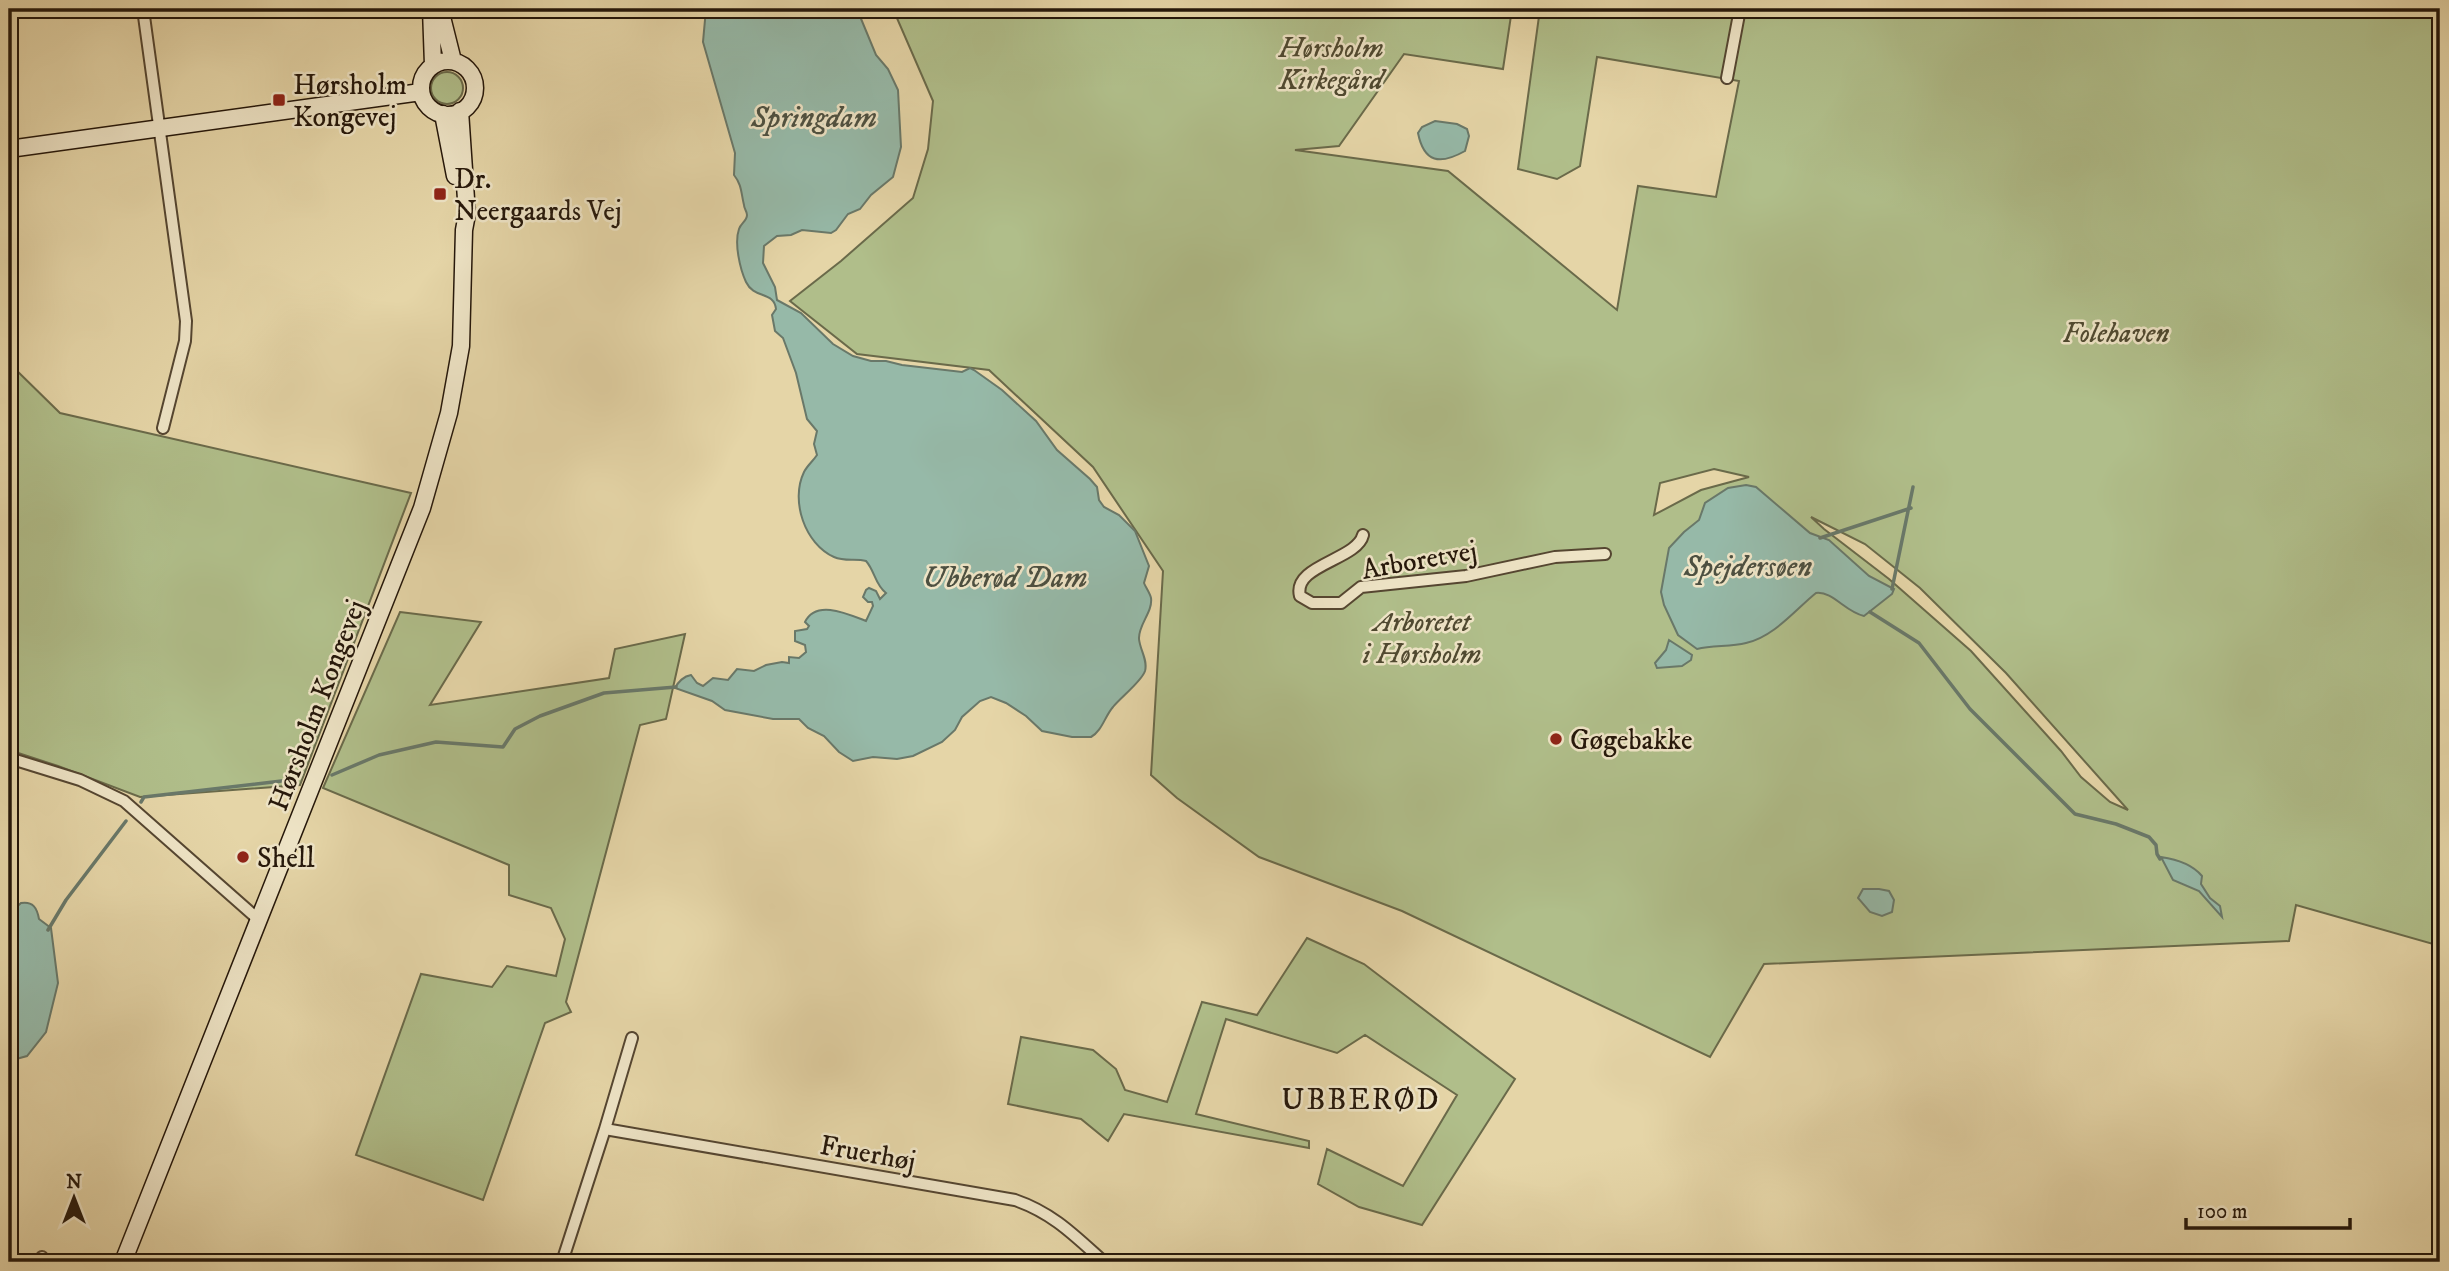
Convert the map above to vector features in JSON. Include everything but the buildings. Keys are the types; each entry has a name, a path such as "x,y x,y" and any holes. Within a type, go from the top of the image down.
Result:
{"main road":[{"path":"431,9 433,65"},
{"path":"440,9 453,61"},
{"path":"453,61 471,74 474,84 472,100 460,111 443,114 426,103 421,92 421,82 433,65 453,61"},
{"path":"9,149 421,92"},
{"name":"Hørsholm Kongevej","path":"123,1262 422,508 449,413 461,346 464,230 467,214 460,111"},
{"name":"Hørsholm Kongevej","path":"443,114 453,162 457,214 464,230"}],"street":[{"path":"143,9 186,321 185,341 163,428"},
{"path":"1727,78 1740,9"},
{"name":"Arboretvej","path":"1363,535 1361,543 1346,554 1325,562 1301,583 1298,591 1303,600 1312,603 1341,603 1362,587 1466,576 1555,557 1605,554"},
{"path":"9,758 80,780 124,801 259,920"},
{"path":"562,1262 632,1038"},
{"name":"Fruerhøj","path":"605,1129 1015,1200 1036,1207 1056,1219 1104,1262"}],"green space":[{"path":"893,9 1512,9 1503,69 1404,54 1339,146 1295,150 1448,171 1617,310 1638,186 1716,197 1739,81 1597,57 1580,166 1557,179 1518,169 1540,9 2440,9 2440,946 2296,905 2289,941 1764,964 1710,1057 1402,911 1259,857 1177,798 1151,775 1163,571 1093,467 989,370 857,354 790,301 913,198 928,149 933,101","holes":["1714,469 1749,477 1701,490 1654,515 1660,483","1811,517 1865,544 1920,588 2006,673 2128,810 2110,802 2081,777 1971,651 1889,579"]},
{"path":"447,72 458,77 463,88 458,99 447,104 436,99 431,88 436,77"},
{"path":"9,363 60,413 411,493 300,785 140,797 9,750"},
{"path":"400,612 481,622 430,705 609,678 615,649 685,634 666,719 640,725 566,1002 571,1012 545,1023 483,1200 356,1155 421,974 492,987 507,966 556,976 565,939 551,908 509,895 509,865 323,788"},
{"path":"1307,938 1364,964 1515,1079 1422,1225 1359,1207 1318,1184 1327,1149 1403,1186 1457,1095 1365,1035 1337,1053 1226,1019 1196,1114 1309,1141 1309,1148 1124,1114 1108,1141 1081,1119 1008,1104 1021,1037 1093,1050 1116,1069 1125,1090 1167,1102 1202,1002 1257,1015"}],"water":[{"name":"Ubberød Dam","path":"706,9 857,9 876,55 888,69 898,90 901,147 893,177 871,195 860,209 848,214 831,233 802,230 791,235 777,236 764,246 763,263 775,287 777,300 801,313 833,344 853,356 871,361 962,372 970,368 974,370 1002,390 1036,421 1057,450 1097,487 1099,500 1104,507 1119,515 1135,531 1149,566 1144,583 1151,603 1139,634 1145,671 1091,737 1072,737 1042,731 1026,716 991,697 980,701 962,717 955,730 942,742 913,756 897,759 873,757 853,761 799,719 773,719 725,710 712,701 675,688 681,680 691,675 703,686 713,678 728,680 737,669 754,671 766,665 789,663 789,657 799,658 806,652 805,645 795,641 795,631 807,629 809,626 805,622 810,615 817,611 833,610 866,621 873,606 872,602 863,597 866,590 869,588 876,591 880,599 886,593 866,561 838,558 824,551 808,532 803,520 800,483 805,470 817,455 814,444 817,431 807,419 796,373 783,338 775,331 772,315 776,309 774,303 750,287 740,263 738,235 747,214 740,186 734,175 735,153 703,42"},
{"path":"1435,121 1457,124 1467,129 1469,136 1465,151 1441,159 1429,156 1418,133 1422,127"},
{"name":"Spejdersøen","path":"1746,485 1756,487 1810,533 1829,540 1869,576 1894,589 1892,594 1864,616 1828,595 1816,593 1775,629 1756,640 1740,644 1697,649 1678,635 1661,592 1669,548 1699,520 1705,503 1728,488"},
{"path":"1669,640 1692,655 1691,660 1682,666 1657,668 1655,663 1666,650"},
{"path":"2161,857 2183,863 2198,872 2202,876 2201,884 2210,898 2220,906 2222,917 2199,891 2173,880"},
{"path":"1863,889 1889,891 1894,900 1892,912 1882,916 1870,912 1858,898"},
{"path":"21,903 34,906 39,919 51,928 58,983 46,1032 27,1056 9,1061 9,914"}],"waterway":[{"path":"1892,589 1913,487"},
{"path":"1820,538 1911,508"},
{"path":"1870,612 1919,643 1970,709 2075,814 2116,824 2149,837 2156,845 2160,859"},
{"path":"332,775 379,755 436,742 503,747 515,729 540,716 604,693 676,687"},
{"path":"141,802 144,797 290,780"},
{"path":"48,930 66,900 126,821"}],"place":[{"name":"Hørsholm Kongevej","path":"279,100"},
{"name":"Dr. Neergaards Vej","path":"440,194"},
{"name":"Gøgebakke","path":"1556,739"},
{"name":"Shell","path":"243,857"}],"district":[{"name":"UBBERØD","path":"1361,1099"}],"park label":[{"name":"Hørsholm Kirkegård","path":"1331,63"},
{"name":"Folehaven","path":"2116,332"},
{"name":"Arboretet i Hørsholm","path":"1422,637"}],"water label":[{"name":"Springdam","path":"814,117"}]}
